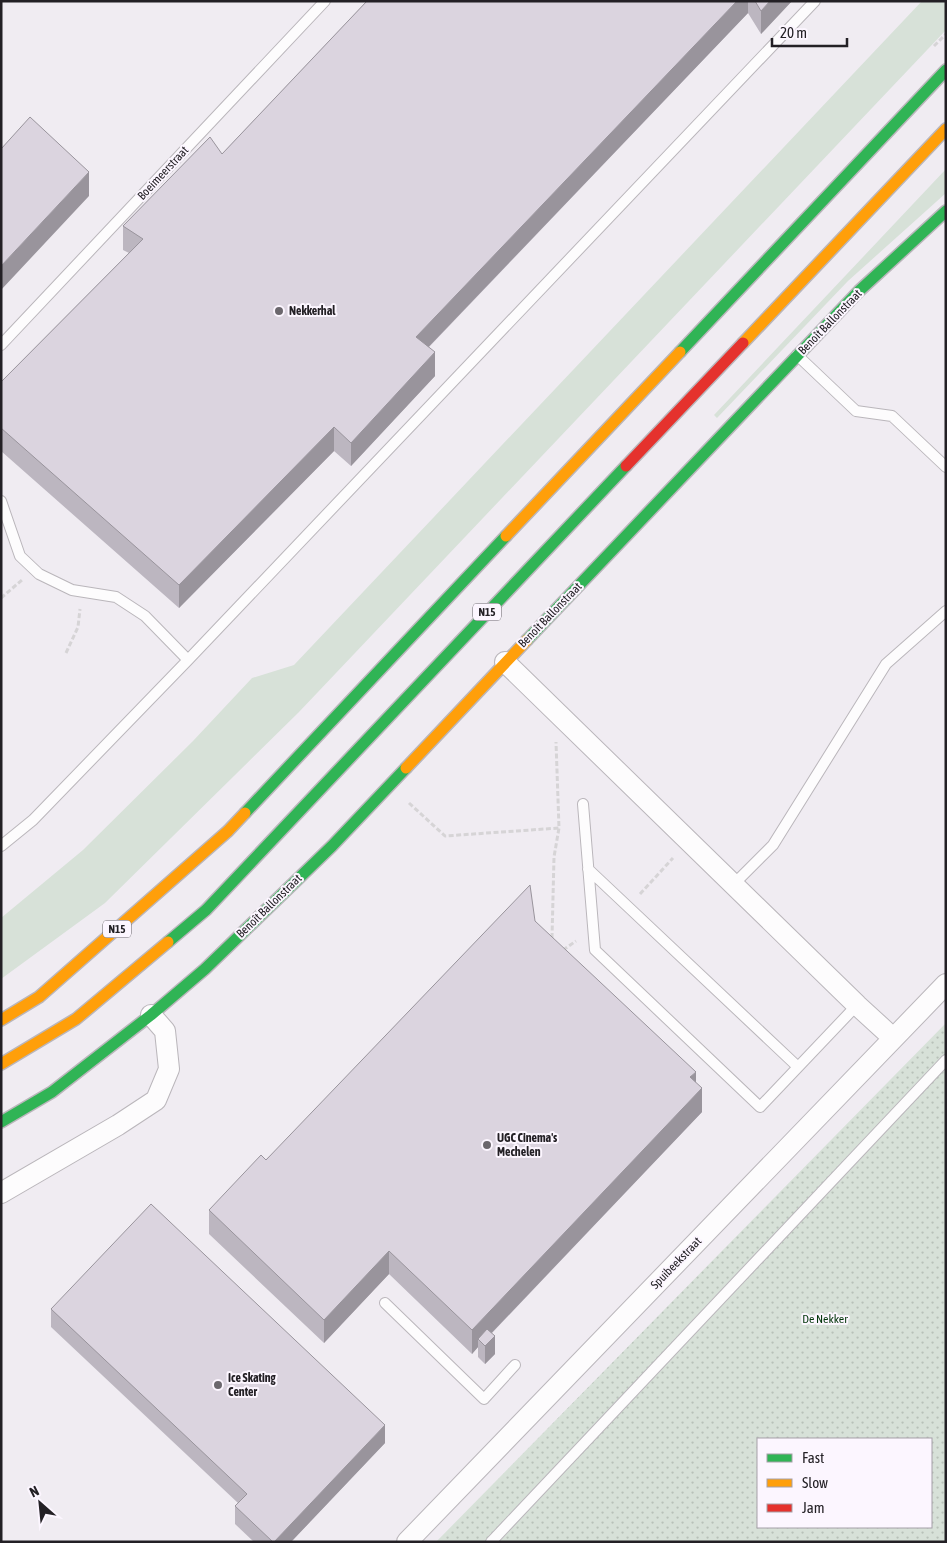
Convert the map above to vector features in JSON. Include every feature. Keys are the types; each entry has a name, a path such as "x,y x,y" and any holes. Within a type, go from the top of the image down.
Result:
{"main road":[{"name":"N15","path":"1,1020 39,998 228,831 946,70"},
{"name":"N15","path":"1,1064 76,1019 206,910 946,128"},
{"name":"Benoît Ballonstraat","path":"1,1122 52,1092 151,1015 205,968 332,846 797,355 859,291 946,211"}],"street":[{"path":"505,662 893,1038"},
{"name":"Spuibeekstraat","path":"407,1542 946,984"},
{"path":"1,1192 118,1125 156,1100 169,1069 166,1031 151,1015"}],"lane":[{"name":"Boeimeerstraat","path":"1,345 325,1"},
{"path":"1,846 34,820 816,1"},
{"path":"797,355 856,412 892,416 946,467"},
{"path":"1,502 20,556 34,570 72,590 116,597 145,616 188,660"},
{"path":"734,884 773,844 886,664 946,611"},
{"path":"583,804 595,950 760,1107 857,1005"},
{"path":"588,869 798,1067"},
{"path":"491,1542 946,1060"},
{"path":"385,1303 484,1399 515,1365"}],"path":[{"path":"1,598 34,570"},
{"path":"66,653 78,627 82,591"},
{"path":"552,940 554,857 559,828 554,711"},
{"path":"390,785 445,836 559,828"}],"green space":[{"path":"922,1 946,1 946,30 299,712 105,903 1,979 1,918 83,850 193,741 252,678 294,665"},
{"path":"946,169 946,193 848,281 717,418 714,415"},
{"name":"De Nekker","path":"946,1023 946,1542 436,1542"}],"building":[{"name":"Nekkerhal","path":"367,1 737,1 416,337 435,352 351,443 334,427 179,585 1,428 1,382 143,239 123,226 210,137 222,154"},
{"path":"755,1 770,1 761,11"},
{"path":"30,117 89,172 1,266 1,149"},
{"name":"UGC Cinema's Mechelen","path":"530,885 535,921 696,1072 690,1077 702,1088 472,1330 389,1251 324,1320 209,1210 261,1155 266,1160"},
{"name":"Ice Skating Center","path":"151,1204 385,1425 274,1542 235,1506 247,1494 51,1309"},
{"path":"487,1329 495,1336 485,1346 478,1339"}],"traffic: fast":[{"path":"680,352 946,70"},
{"path":"527,640 859,291 946,211"},
{"path":"168,942 206,910 626,466"},
{"path":"245,813 506,536"},
{"path":"1,1122 52,1092 151,1015 205,969 332,846 406,768"}],"traffic: slow":[{"path":"743,343 946,129"},
{"path":"506,536 680,352"},
{"path":"406,768 527,640"},
{"path":"1,1020 39,997 228,831 245,813"},
{"path":"1,1064 76,1019 168,942"}],"traffic: jam":[{"path":"626,466 743,343"}],"place":[{"name":"Nekkerhal","path":"279,311"},
{"name":"UGC Cinema's Mechelen","path":"487,1145"},
{"name":"Ice Skating Center","path":"218,1385"}]}
